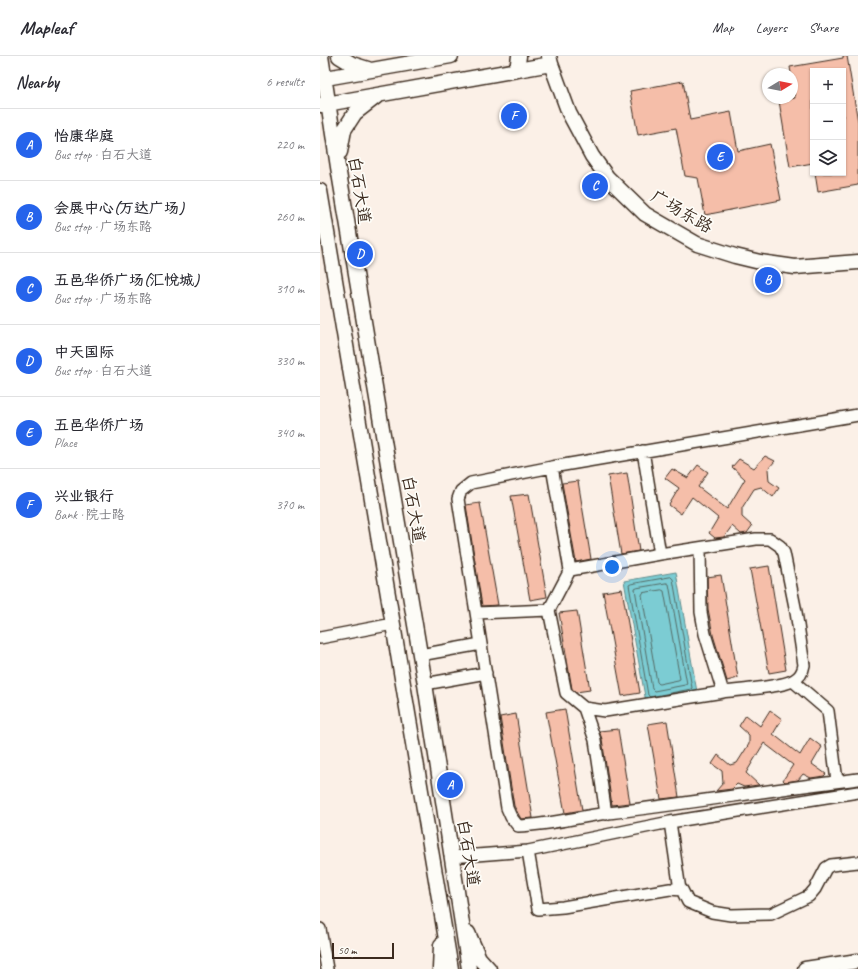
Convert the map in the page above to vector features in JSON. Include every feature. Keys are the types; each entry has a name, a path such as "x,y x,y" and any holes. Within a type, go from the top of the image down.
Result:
{"main road":[{"name":"白石大道","path":"321,56 325,104 338,167 425,684 469,969"},
{"path":"339,56 352,64 370,70"},
{"path":"322,79 451,56"},
{"path":"517,70 519,56"},
{"path":"325,104 517,70 550,60"},
{"name":"广场东路","path":"550,60 569,112 592,156 608,177 645,214 697,244 754,261 795,267 858,262"},
{"path":"338,167 344,130 355,114 379,94"},
{"path":"320,191 451,969"},
{"path":"442,913 460,911 479,958 489,969"},
{"path":"440,969 442,913"},
{"path":"805,969 858,961"}],"street":[{"path":"858,414 552,467 471,483 461,491 458,499 507,808 514,823 518,826 535,826 606,814 858,779"},
{"path":"643,451 660,554"},
{"path":"552,467 570,570 549,610 566,693 584,708 595,740 606,814"},
{"path":"570,570 660,554 765,538 770,539 783,550 796,612 804,665 800,676 794,681 784,684 605,711 584,708"},
{"path":"700,548 701,612 705,634 723,692"},
{"path":"476,614 549,610"},
{"path":"320,638 393,624"},
{"path":"420,655 481,644"},
{"path":"425,684 486,673"},
{"path":"794,681 828,712 837,781"},
{"path":"451,857 528,851 670,822 858,792"},
{"path":"670,822 680,890"},
{"path":"528,851 538,909 563,907 670,889 682,890 688,902 712,912 731,915 771,914 810,896 826,868 830,865 858,862"},
{"path":"320,929 327,969"}],"water":[{"path":"676,572 697,692 646,702 624,581"}],"building":[{"path":"843,56 847,56 858,122 858,185 818,192 815,176 846,176 846,68 810,68 810,164 790,167 780,104 798,104 798,68 790,67 843,58"},
{"path":"683,81 690,120 731,112 738,151 770,144 781,200 705,215 698,178 685,176 676,128 638,135 630,91"},
{"path":"765,456 775,461 768,469 769,481 779,488 773,497 761,487 754,489 742,508 742,517 752,526 747,533 741,534 732,526 724,537 715,538 709,533 718,518 692,497 681,514 669,505 679,488 665,478 672,469 688,478 698,465 708,472 698,487 727,509 745,479 732,467 739,459 754,468"},
{"path":"627,473 639,551 621,554 608,476"},
{"path":"578,481 591,559 576,562 562,483"},
{"path":"529,494 547,597 530,600 511,496"},
{"path":"480,503 498,605 482,606 466,505"},
{"path":"769,566 786,670 769,673 750,569"},
{"path":"721,575 738,678 727,681 713,635 708,609 707,577"},
{"path":"622,589 640,693 622,696 603,592"},
{"path":"577,611 590,690 576,692 572,689 559,613"},
{"path":"565,709 582,810 565,813 546,712"},
{"path":"770,710 782,719 773,734 800,755 810,738 822,747 812,764 826,774 824,776 811,778 803,774 798,780 785,782 783,780 793,765 764,743 746,773 759,785 744,787 737,784 732,789 716,791 723,783 722,771 712,764 718,755 730,765 737,763 749,744 749,735 739,726 746,715 760,726"},
{"path":"516,714 533,818 521,819 514,806 500,717"},
{"path":"667,721 679,797 661,799 648,724"},
{"path":"618,729 630,803 612,805 602,739 599,731"}],"place":[{"name":"兴业银行","path":"514,116"},
{"name":"五邑华侨广场","path":"720,157"},
{"name":"五邑华侨广场(汇悦城)","path":"595,186"},
{"name":"中天国际","path":"360,254"},
{"name":"会展中心(万达广场)","path":"768,280"},
{"name":"怡康华庭","path":"450,785"}]}
